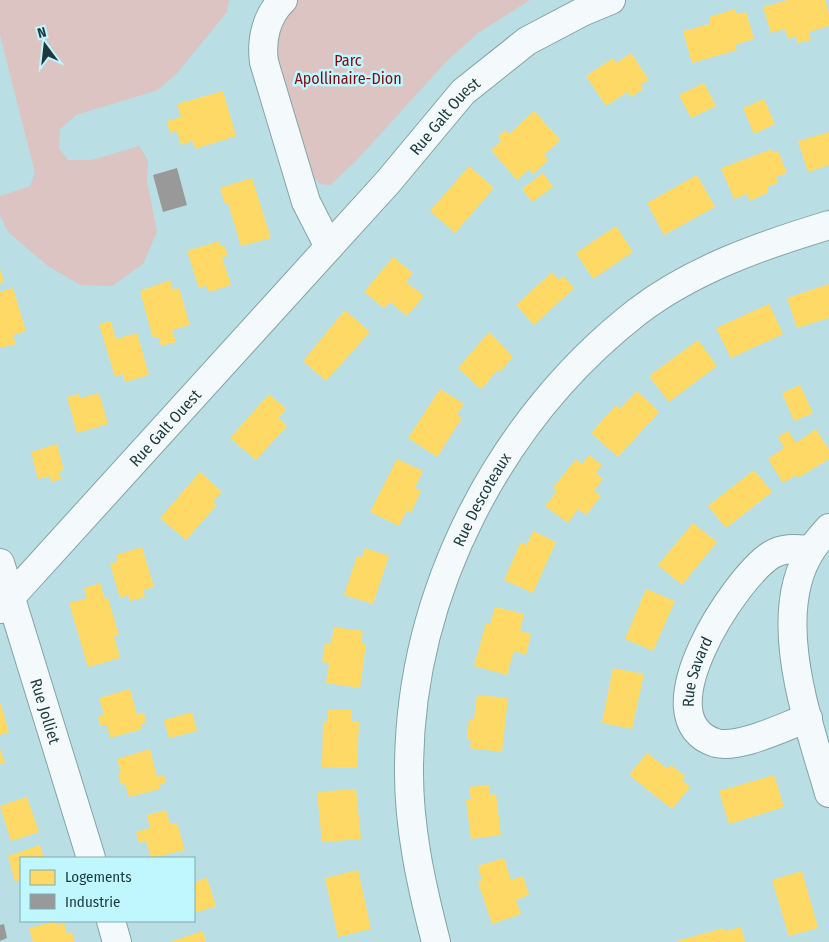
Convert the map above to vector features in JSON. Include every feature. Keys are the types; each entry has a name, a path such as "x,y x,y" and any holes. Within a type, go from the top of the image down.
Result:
{"street":[{"path":"283,0 276,6 266,29 262,46 264,62 306,202 329,247"},
{"name":"Rue Galt Ouest","path":"5,603 388,182 463,92 527,41 579,6 611,0"},
{"name":"Rue Descoteaux","path":"436,942 412,836 409,765 415,694 426,630 446,572 470,514 499,466 562,382 594,349 639,311 694,277 752,250 829,225"},
{"path":"829,528 811,550 797,589 791,618 798,676 829,793"},
{"name":"Rue Savard","path":"808,718 733,743 716,742 698,731 690,715 688,697 691,675 698,653 712,627 752,571 771,555 787,548 811,550"},
{"name":"Rue Jolliet","path":"0,564 5,603 91,857"},
{"path":"111,922 117,942"}],"green space":[{"path":"0,0 229,0 227,12 177,73 158,90 76,115 60,129 59,148 68,160 92,160 139,146 148,160 147,181 157,232 143,264 112,286 80,285 48,266 8,232 0,215 0,196 30,186 35,173 0,35"},
{"name":"Parc Apollinaire-Dion","path":"295,0 530,0 478,33 446,62 355,162 330,185 320,184 309,172 274,61 273,34"}],"building: Logements":[{"path":"788,0 825,0 829,14 829,26 809,32 811,40 798,43 796,36 788,39 785,29 771,33 763,7"},
{"path":"735,9 737,14 746,12 754,39 735,45 737,50 692,63 683,31 710,24 709,17"},
{"path":"631,53 649,80 640,85 643,89 631,97 627,92 606,106 586,76 613,58 616,63"},
{"path":"704,83 716,106 691,118 679,95"},
{"path":"223,91 236,136 195,149 193,141 181,145 177,131 170,133 167,121 181,117 177,104"},
{"path":"764,99 775,124 754,134 743,108"},
{"path":"534,111 560,140 544,155 548,160 533,174 529,169 517,180 491,150 501,141 498,137 505,130 509,134"},
{"path":"829,132 829,165 808,172 798,141"},
{"path":"772,149 773,153 778,151 787,173 776,177 778,183 767,187 769,192 750,201 747,194 734,199 721,168"},
{"path":"469,166 494,188 455,233 430,211"},
{"path":"543,173 553,187 532,202 522,189"},
{"path":"697,175 715,207 664,235 647,203"},
{"path":"252,178 271,238 241,246 228,203 225,204 220,188"},
{"path":"616,226 633,252 593,279 576,253"},
{"path":"219,241 220,246 224,245 228,256 222,257 231,285 209,292 207,286 199,288 187,251"},
{"path":"393,257 413,273 406,282 424,296 407,316 390,302 384,308 364,292"},
{"path":"0,269 4,282 0,283"},
{"path":"552,272 559,280 563,276 574,288 534,325 516,305"},
{"path":"170,280 173,290 179,288 190,325 172,330 176,342 161,346 159,337 153,338 140,291"},
{"path":"829,284 829,318 797,328 787,298"},
{"path":"13,288 26,331 13,335 16,344 0,348 0,292"},
{"path":"769,304 783,334 731,358 716,328"},
{"path":"345,310 370,332 326,381 303,361"},
{"path":"111,321 116,339 137,333 149,375 125,382 123,374 115,377 99,324"},
{"path":"489,332 513,357 481,389 458,368"},
{"path":"698,340 717,366 669,402 649,376"},
{"path":"800,385 813,413 794,421 782,393"},
{"path":"440,389 464,404 457,415 462,418 437,457 408,438"},
{"path":"637,391 659,412 618,457 591,433 616,405 620,409"},
{"path":"99,393 108,424 77,433 67,397 79,394 80,398"},
{"path":"269,394 286,409 278,418 287,426 256,460 230,438"},
{"path":"816,429 829,450 829,459 798,478 796,475 783,483 768,459 784,448 778,437 788,431 796,443"},
{"path":"57,444 64,470 59,471 61,479 51,482 50,476 38,479 31,452"},
{"path":"589,455 602,465 596,473 603,479 594,491 601,496 586,515 578,509 568,523 545,506 557,491 553,488 576,459 582,464"},
{"path":"397,459 423,471 415,488 421,491 411,513 407,510 399,526 370,512"},
{"path":"754,470 772,492 726,528 708,506"},
{"path":"200,472 222,492 213,502 217,505 186,540 160,518"},
{"path":"693,523 717,542 682,585 658,565"},
{"path":"533,531 556,542 533,593 504,580 521,542 527,545"},
{"path":"142,547 154,587 143,590 145,597 130,601 128,595 120,598 110,564 118,561 116,555"},
{"path":"365,548 389,556 373,604 344,595 357,556 362,557"},
{"path":"100,583 105,599 108,598 119,635 114,636 120,658 88,667 69,603 87,598 84,588"},
{"path":"646,589 675,601 653,651 625,639"},
{"path":"495,607 524,614 520,631 531,634 526,655 514,651 507,675 474,666 486,623 490,624"},
{"path":"334,627 363,631 361,643 366,644 360,688 326,683 329,663 322,662 325,643 331,644"},
{"path":"613,668 644,674 632,729 602,723"},
{"path":"130,689 137,715 144,713 146,722 141,724 142,729 110,738 107,725 100,726 98,717 104,714 99,698"},
{"path":"477,695 508,698 502,752 470,748 471,739 467,739 469,719 474,719"},
{"path":"0,702 9,732 0,735"},
{"path":"328,710 352,710 352,721 359,721 357,768 322,767 323,721 328,721"},
{"path":"192,712 197,731 169,738 164,720"},
{"path":"0,749 5,763 0,764"},
{"path":"150,749 157,777 164,775 166,783 159,785 160,789 129,797 125,784 121,785 118,774 121,773 117,759"},
{"path":"647,753 668,769 671,765 685,776 682,780 690,787 672,809 629,775"},
{"path":"774,775 784,807 729,824 719,791"},
{"path":"489,785 490,795 496,794 501,835 471,839 466,800 471,799 469,787"},
{"path":"356,789 361,839 322,842 317,792"},
{"path":"27,797 39,832 11,841 0,806"},
{"path":"166,810 170,824 177,823 185,850 151,857 146,841 139,843 136,832 150,828 147,815"},
{"path":"40,845 44,857 20,857 20,882 19,880 15,882 8,856"},
{"path":"504,858 511,880 523,876 529,895 516,900 521,914 492,924 478,882 482,880 478,866"},
{"path":"358,870 371,929 338,937 325,878"},
{"path":"802,871 818,928 789,936 772,880"},
{"path":"207,878 216,906 195,913 195,882"},
{"path":"52,922 56,922 57,925 64,923 67,934 72,932 75,942 33,942 29,928"},
{"path":"741,927 745,942 673,942 724,928 725,931"},
{"path":"203,931 206,942 169,942"}],"building: Industrie":[{"path":"177,168 187,205 163,212 153,175"},
{"path":"4,924 7,938 0,941 0,925"}]}
